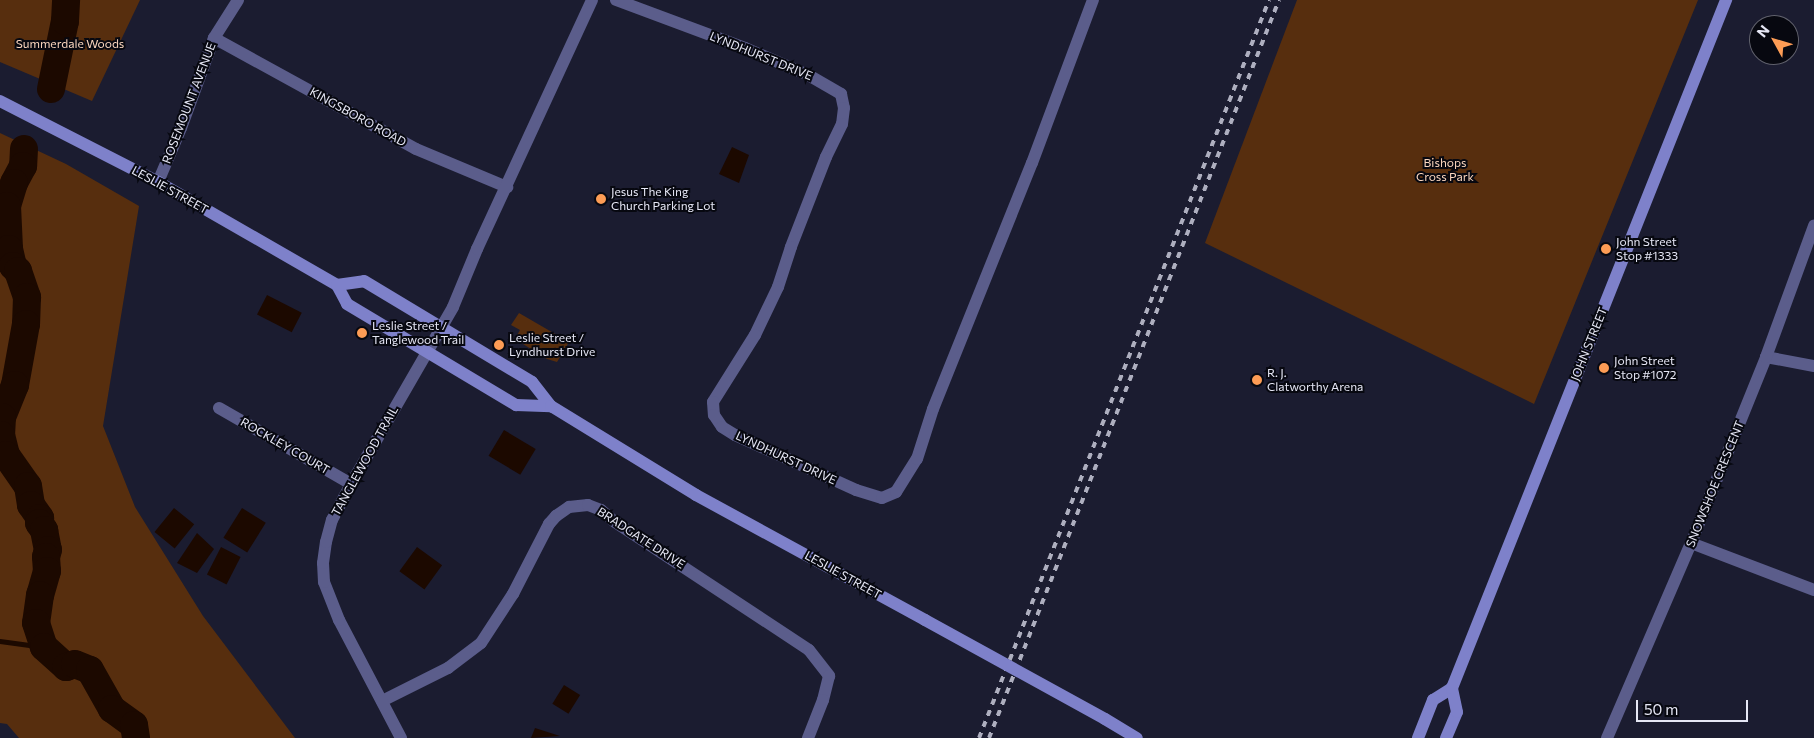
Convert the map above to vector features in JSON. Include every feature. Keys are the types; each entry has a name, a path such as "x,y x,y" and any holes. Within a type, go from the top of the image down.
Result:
{"main road":[{"name":"JOHN STREET","path":"1452,688 1726,0"},
{"name":"LESLIE STREET","path":"2,102 158,182 337,285 347,304 516,405 551,406"},
{"name":"LESLIE STREET","path":"337,285 364,281 532,382 551,406 696,495 1137,738"},
{"path":"1418,738 1433,700 1452,688 1457,712 1446,738"}],"street":[{"name":"ROSEMOUNT AVENUE","path":"158,182 181,128 214,38 238,0"},
{"path":"442,329 454,308 477,249 592,0"},
{"name":"LYNDHURST DRIVE","path":"616,0 745,48 810,76 841,94 844,108 842,124 826,157 778,287 755,335 713,402 714,415 722,427 735,435 856,490 882,498 896,492 917,459 933,409 1032,163 1094,0"},
{"name":"KINGSBORO ROAD","path":"214,38 416,149 507,187"},
{"name":"SNOWSHOE CRESCENT","path":"1606,738 1691,543 1766,357 1814,226"},
{"name":"TANGLEWOOD TRAIL","path":"401,738 339,620 324,582 323,563 332,520 427,352 442,329"},
{"path":"1766,357 1814,366"},
{"name":"ROCKLEY COURT","path":"219,408 351,484"},
{"name":"BRADGATE DRIVE","path":"382,701 448,668 481,643 513,594 549,524 556,516 569,507 588,505 602,510 615,522 809,650 829,676 823,700 808,738"},
{"path":"1691,543 1814,590"}],"green space":[{"name":"Summerdale Woods","path":"0,0 140,0 92,101 0,62"},
{"name":"Bishops Cross Park","path":"1297,0 1698,0 1534,404 1205,243"},
{"path":"0,133 66,164 139,206 103,426 135,507 203,616 295,738 19,738 7,724 0,723"},
{"path":"519,313 569,342 557,362 547,359 515,339 520,330 511,325"}],"shaded area":[{"path":"732,147 749,155 739,183 719,174"},
{"path":"267,295 302,313 292,332 257,315"},
{"path":"504,430 536,449 520,475 489,456"},
{"path":"174,508 194,524 175,548 154,532"},
{"path":"242,508 266,523 247,553 223,538"},
{"path":"197,533 214,549 197,573 177,563"},
{"path":"221,547 241,557 227,585 207,575"},
{"path":"417,547 442,565 424,589 399,571"},
{"path":"564,685 580,695 568,714 552,704"},
{"path":"535,728 560,736 531,738"}],"waterway":[{"path":"51,89 65,21 66,0"},
{"path":"24,149 23,166 14,183 7,206 9,249 13,266 18,271 27,297 26,324 15,385 2,417 1,435 6,455 28,486 31,505 40,518 39,523 44,530 48,550 46,557 47,571 40,595 36,623 44,647 66,667 75,664 90,670 112,709 134,725 136,738"},
{"path":"0,641 44,647"}],"railway":[{"path":"979,738 1269,0"},
{"path":"989,738 1279,0"}],"place":[{"name":"Jesus The King Church Parking Lot","path":"601,199"},
{"name":"John Street Stop #1333","path":"1606,249"},
{"name":"Leslie Street / Tanglewood Trail","path":"362,333"},
{"name":"Leslie Street / Lyndhurst Drive","path":"499,345"},
{"name":"John Street Stop #1072","path":"1604,368"},
{"name":"R. J. Clatworthy Arena","path":"1257,380"}]}
